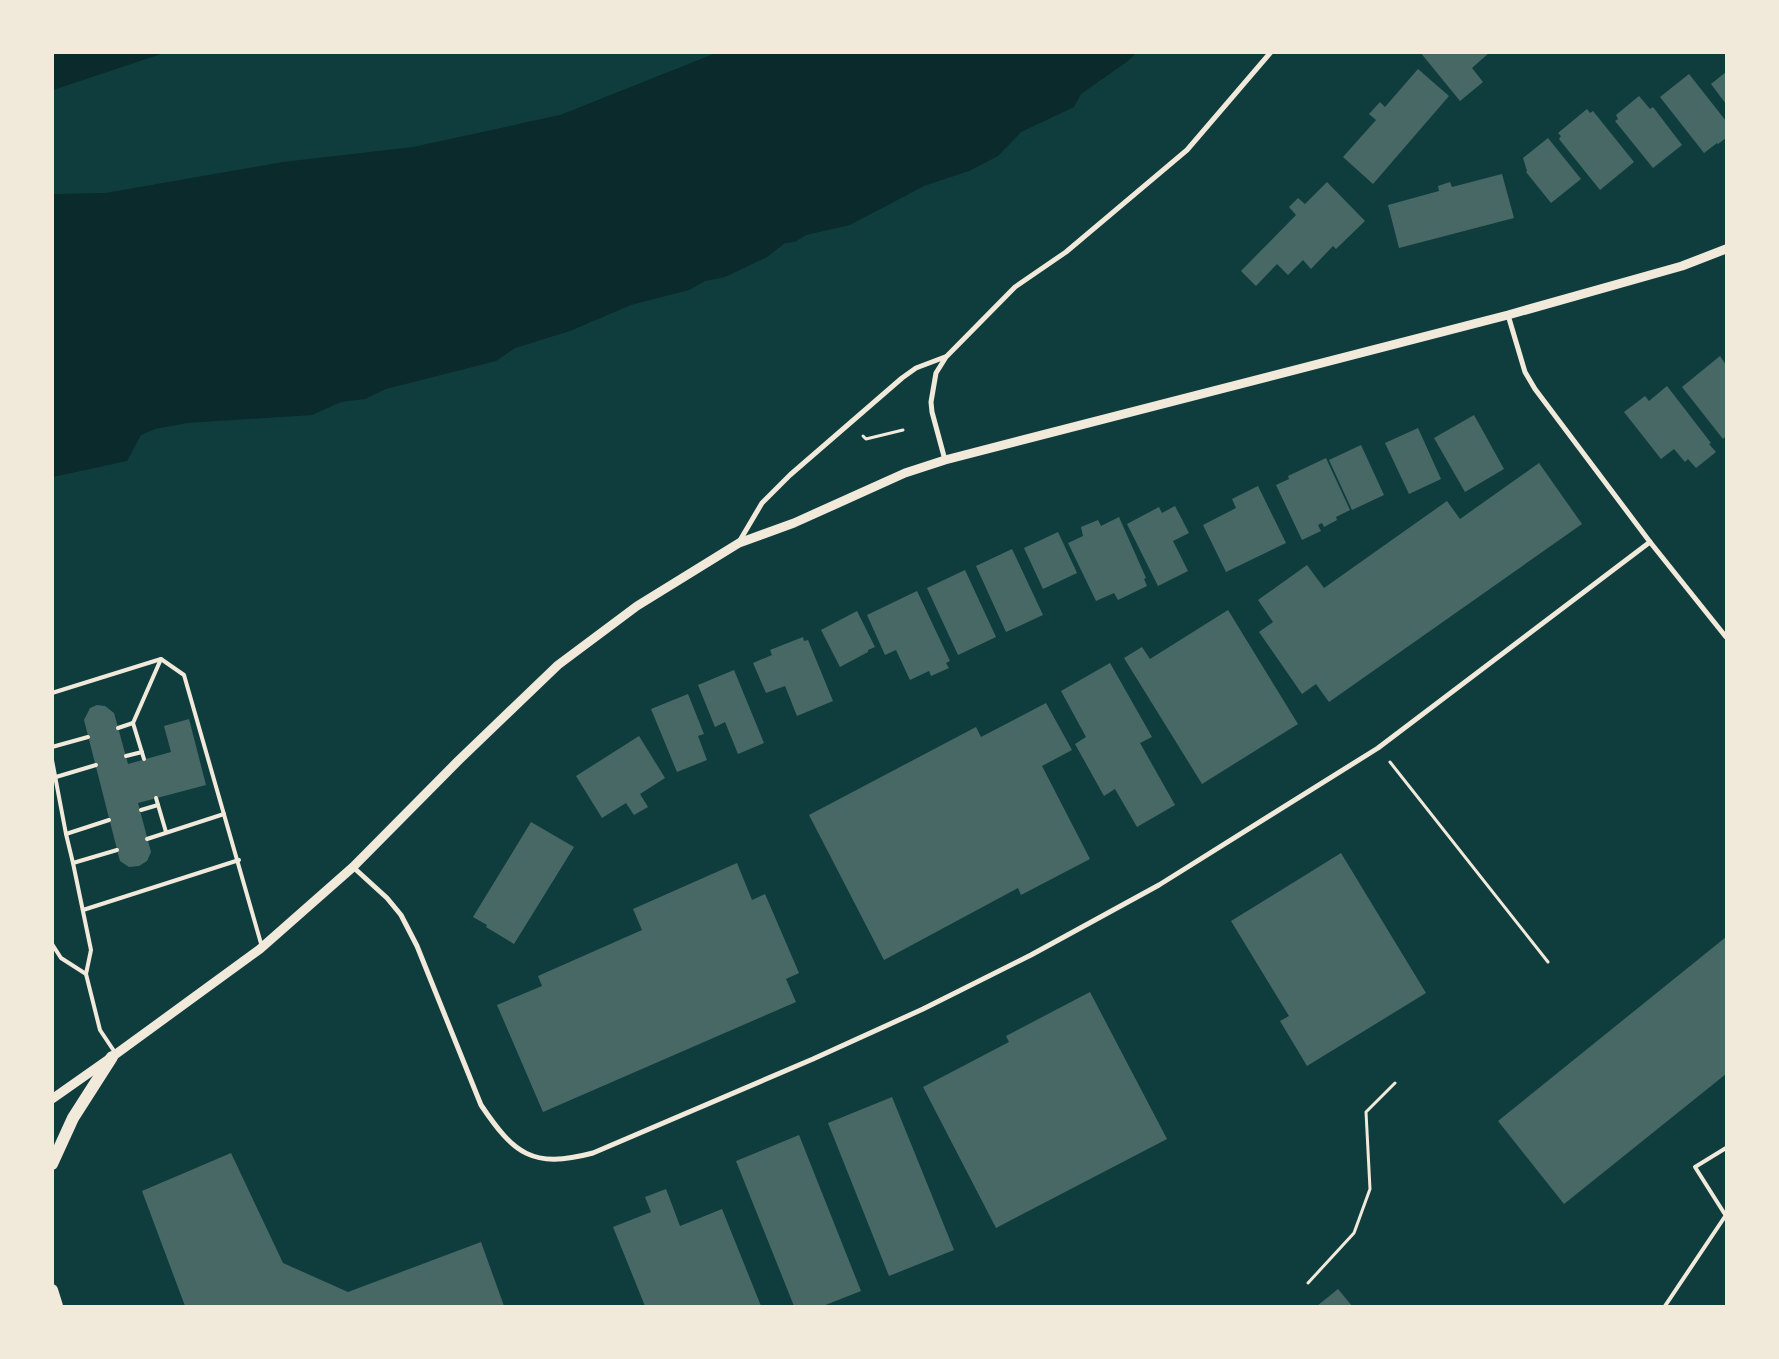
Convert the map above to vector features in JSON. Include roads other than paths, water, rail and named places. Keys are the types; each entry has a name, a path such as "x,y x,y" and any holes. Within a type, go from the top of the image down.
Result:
{"main road":[{"path":"52,1164 73,1118 114,1056"},
{"path":"52,1290 57,1306"}],"street":[{"path":"945,460 931,402 936,373 946,357 1015,287 1066,252 1187,150 1271,52"},
{"path":"52,1099 114,1056 262,947 353,866 558,665 637,606 739,543 794,523 905,473 945,460 1508,315 1682,266 1726,249"},
{"path":"1508,315 1525,372 1534,389 1650,542 1726,637"},
{"path":"739,543 762,503 790,475 902,378 916,368 946,357"},
{"path":"353,866 401,914 417,946 481,1105 493,1123 516,1148 529,1155 550,1159 570,1159 593,1153 813,1059 923,1009 1031,955 1159,885 1378,748 1650,542"}],"lane":[{"path":"52,693 161,659"},
{"path":"144,759 133,723 161,659"},
{"path":"161,659 184,675 262,947"},
{"path":"118,728 133,723"},
{"path":"52,747 88,737"},
{"path":"126,756 142,752"},
{"path":"52,760 91,950 86,974 100,1030 114,1056"},
{"path":"56,777 96,765"},
{"path":"156,798 166,832"},
{"path":"141,810 158,805"},
{"path":"147,839 224,814"},
{"path":"66,834 109,820"},
{"path":"74,863 117,850"},
{"path":"83,910 238,860"},
{"path":"52,944 61,958 86,974"},
{"path":"1665,1306 1726,1216 1695,1167 1726,1148"}],"water":[{"path":"53,52 164,52 164,53 53,90"},
{"path":"716,53 1136,53 1128,61 1081,94 1074,107 1021,132 998,156 969,171 924,186 850,225 806,235 795,242 785,243 767,257 725,277 705,281 689,290 631,305 570,331 515,348 496,361 386,389 365,399 341,402 312,415 187,423 155,429 141,435 127,461 53,477 53,194 105,193 283,162 413,147 560,115"}]}
